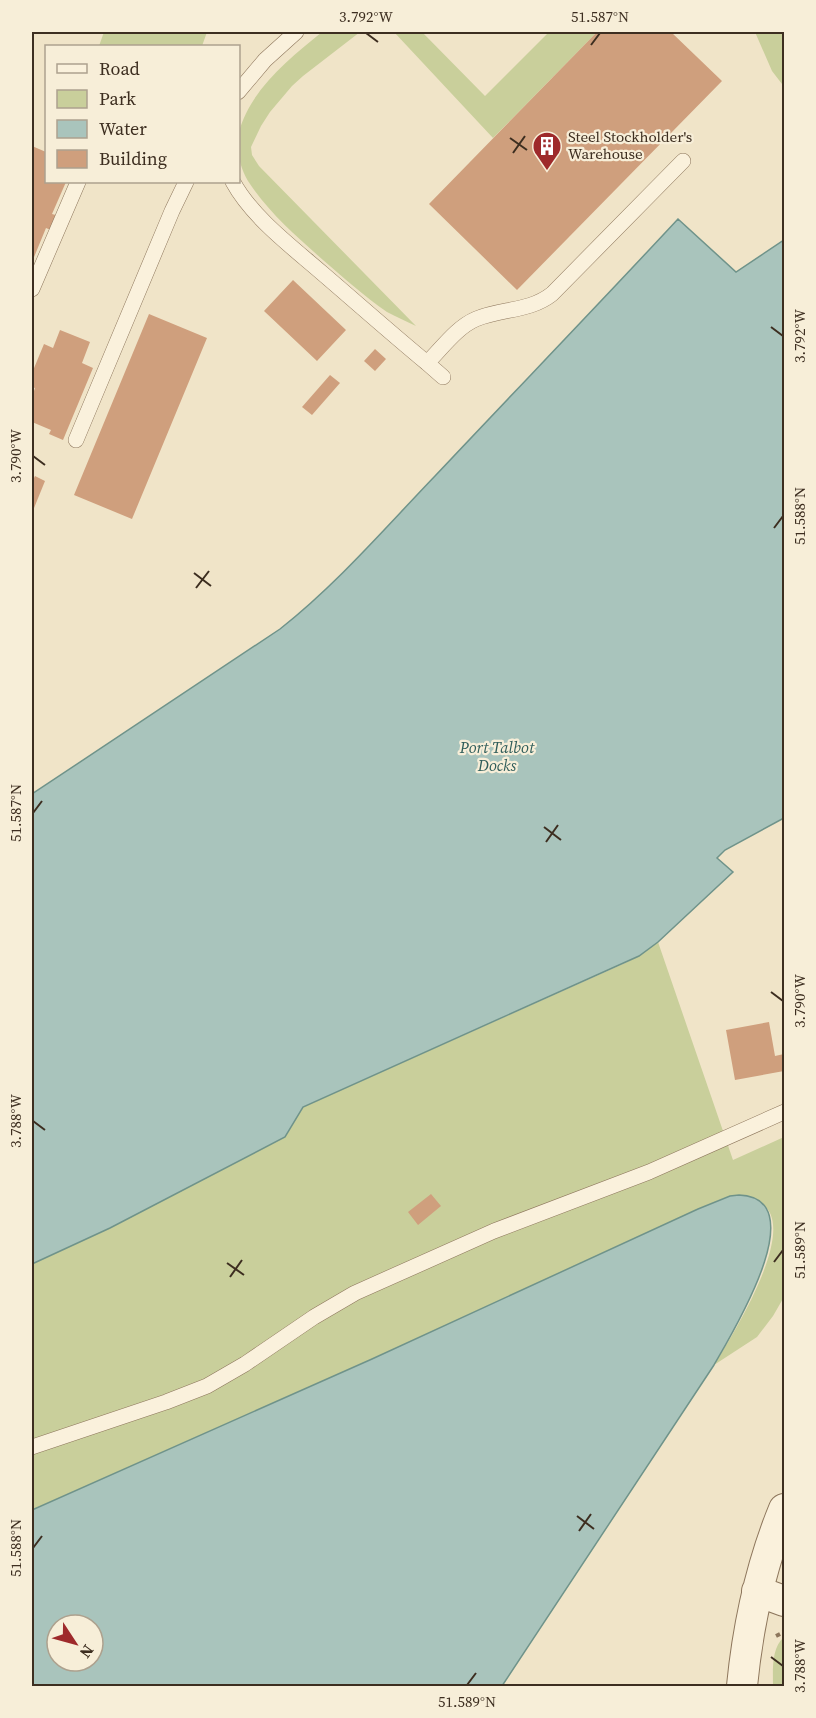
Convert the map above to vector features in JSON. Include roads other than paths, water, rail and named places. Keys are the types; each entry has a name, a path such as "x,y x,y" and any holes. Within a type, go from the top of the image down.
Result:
{"street":[{"path":"742,1686 746,1646 771,1596 773,1536 784,1509"}],"lane":[{"path":"240,90 266,60 296,32"},
{"path":"427,363 473,320 544,301 682,161"},
{"path":"32,289 78,183"},
{"path":"76,440 186,183"},
{"path":"234,183 240,194 264,221 443,377"},
{"path":"32,1447 190,1394 226,1376 314,1317 355,1293 494,1232 658,1168 784,1112"}],"water":[{"name":"Port Talbot Docks","path":"678,219 736,272 784,240 784,818 725,850 717,858 733,872 658,942 639,956 303,1107 285,1137 110,1228 32,1264 32,794 280,629 301,612 360,555"},
{"path":"739,1195 761,1202 770,1219 769,1242 762,1270 750,1299 714,1365 502,1686 32,1686 32,1510 372,1359 730,1196"}],"place":[{"name":"Steel Stockholder's Warehouse","path":"547,172"}]}
